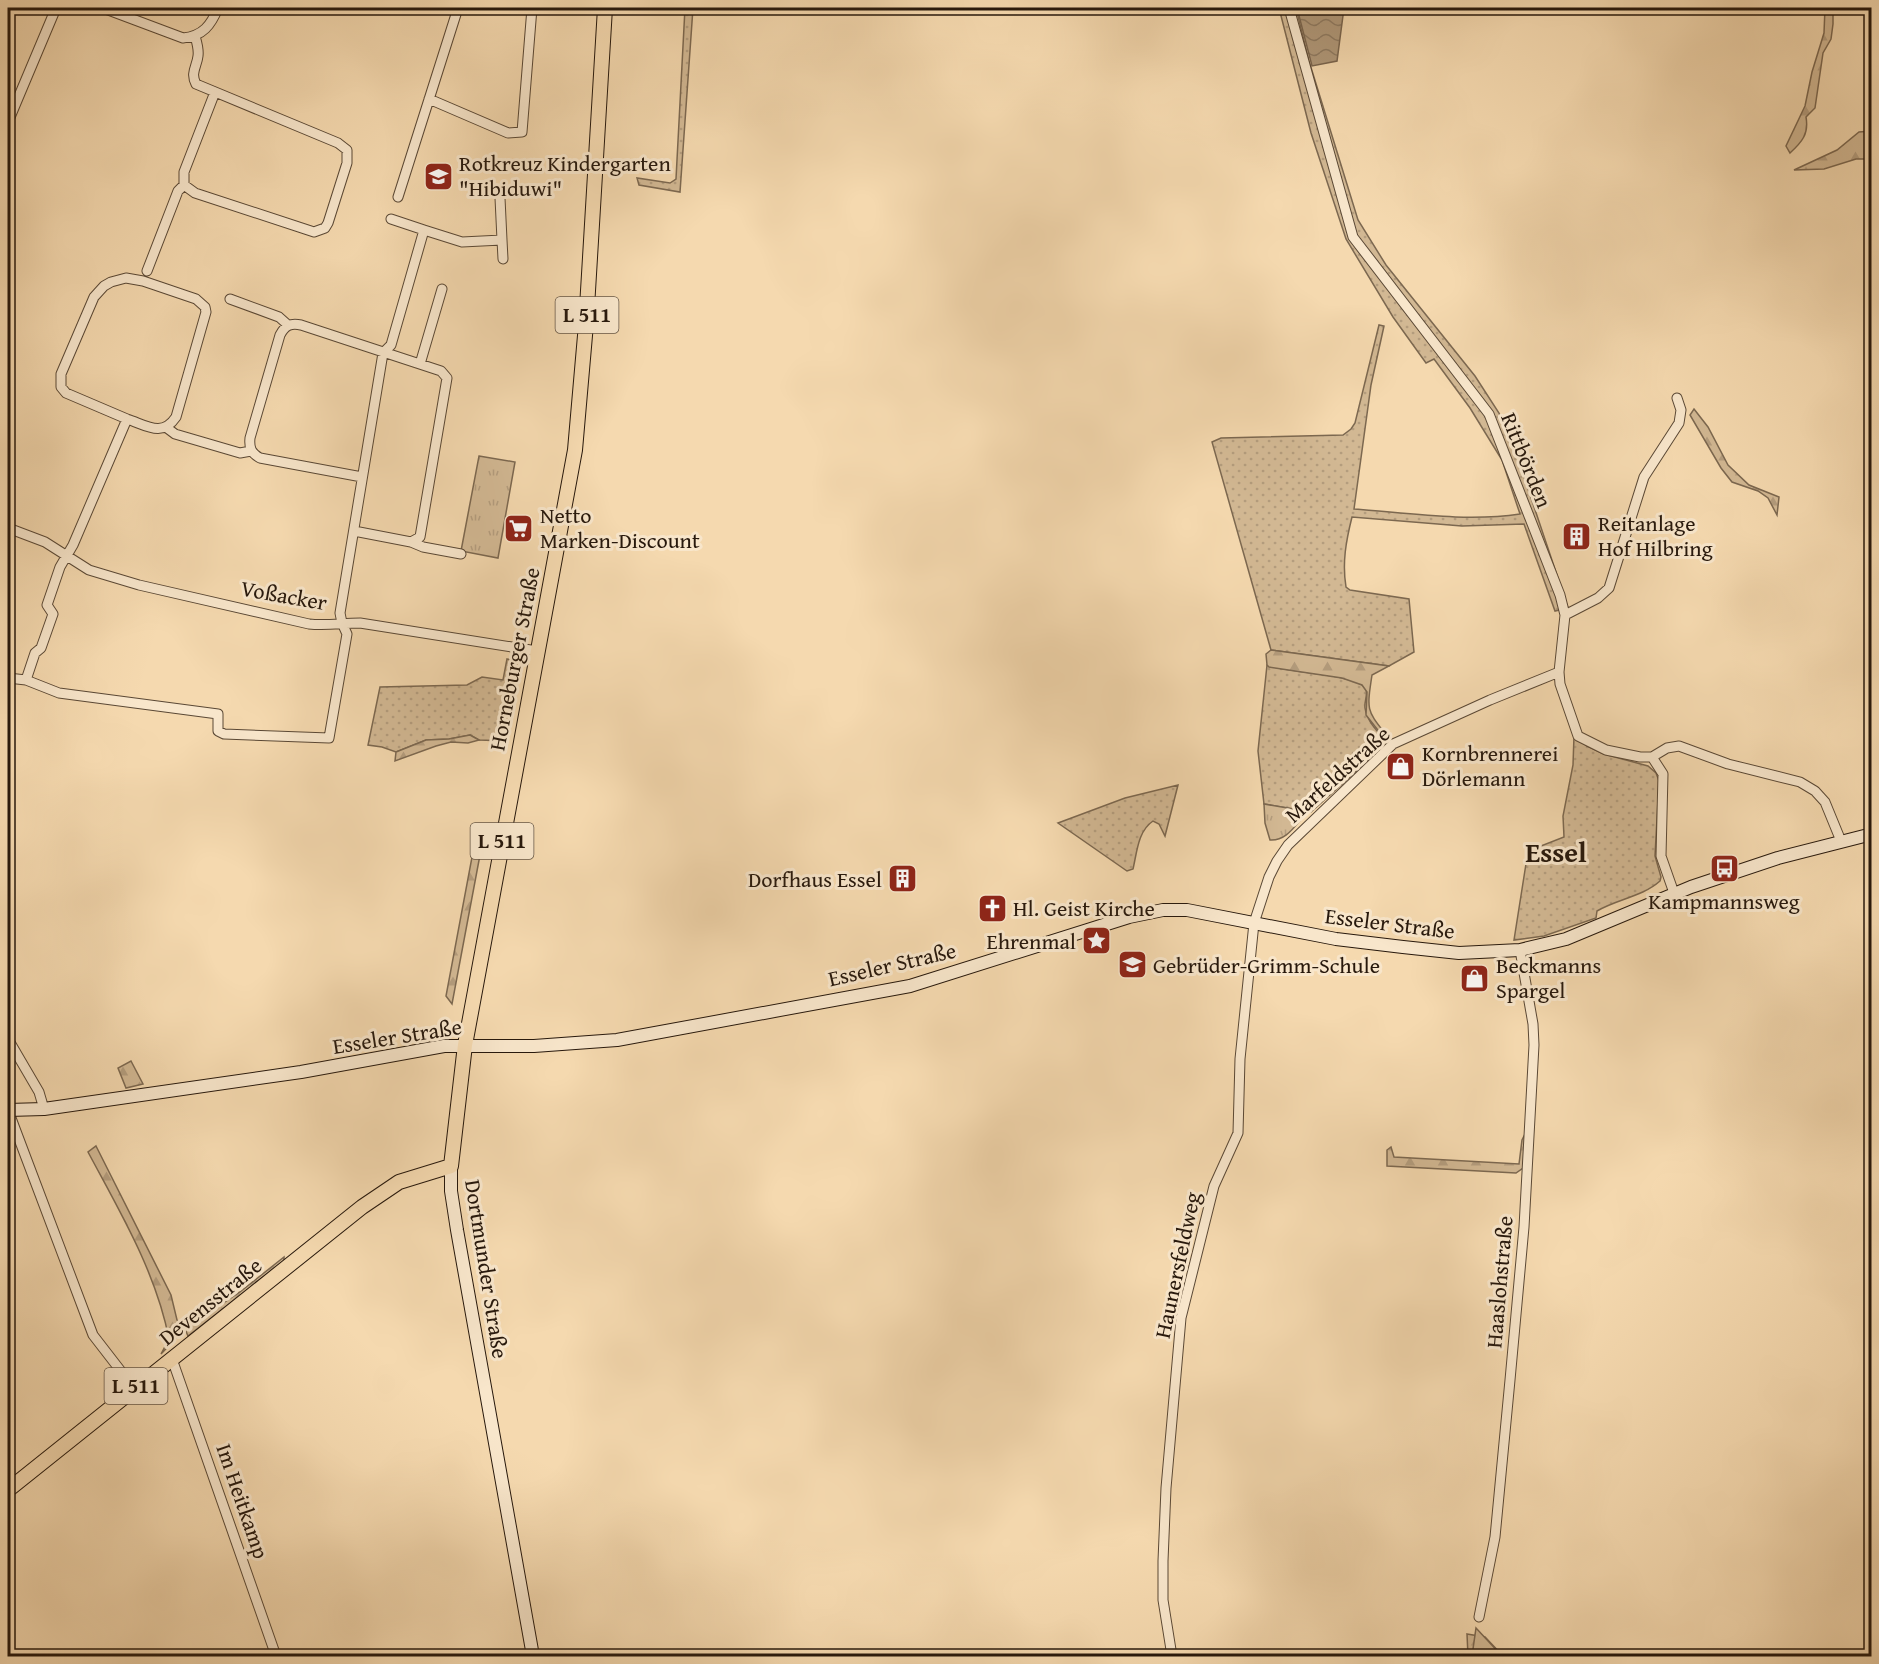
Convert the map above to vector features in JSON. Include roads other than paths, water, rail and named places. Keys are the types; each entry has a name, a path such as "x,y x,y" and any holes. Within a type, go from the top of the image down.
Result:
{"main road":[{"name":"Horneburger Straße","path":"493,887 580,416 605,8"},
{"name":"Esseler Straße","path":"8,1110 44,1109 301,1072 444,1046 465,1044 534,1046 617,1040 910,986 1129,917 1162,910 1187,910 1336,939 1445,952 1481,953 1520,950 1566,939 1674,893 1778,858 1872,834"},
{"name":"Dortmunder Straße","path":"493,887 465,1044 451,1166 452,1191 532,1656"},
{"name":"Devensstraße","path":"8,1490 353,1214 399,1182 451,1166"}],"street":[{"path":"8,122 56,8"},
{"path":"103,8 177,37 195,36 210,25 218,8"},
{"path":"398,197 458,8"},
{"path":"429,99 508,133 522,132 532,8"},
{"name":"Rittbörden","path":"1289,8 1353,237 1489,414 1556,585 1565,615 1559,672 1560,684 1578,736 1606,750 1652,757"},
{"path":"184,186 195,193 314,232 325,228 347,163 347,150 343,146 196,84 193,71 199,52 195,36"},
{"path":"184,186 184,172 215,92"},
{"path":"147,271 178,191 184,186"},
{"path":"500,198 502,259"},
{"path":"391,219 462,242 502,240"},
{"path":"8,678 26,680 58,693 218,714 218,730 224,734 329,738 347,634 340,613 383,353 391,345 424,230"},
{"path":"168,428 176,417 205,318 205,307 196,299 143,280 126,278 104,286 94,297 62,374 60,382 62,387 71,397 127,419 154,428 168,428 175,434 240,453 251,451"},
{"path":"420,364 442,289"},
{"path":"230,299 279,317 288,325"},
{"path":"362,477 260,458 251,451 250,438 253,426 280,335 288,325 293,323 301,325 444,373 447,381 422,531 420,537 411,542"},
{"path":"1565,615 1598,597 1609,588 1644,477 1679,423 1681,410 1677,398"},
{"path":"26,680 35,653 41,648 53,614 47,605 60,567 73,545 127,419"},
{"name":"Voßacker","path":"8,528 45,542 89,570 139,585 309,624 325,626 360,623 537,651"},
{"path":"354,531 461,554"},
{"name":"Marfeldstraße","path":"1254,923 1269,877 1288,845 1393,744 1559,672"},
{"path":"1674,893 1661,856 1664,774 1652,757 1667,748 1679,746 1728,764 1800,782 1815,791 1825,802 1841,841"},
{"name":"Haunersfeldweg","path":"1173,1656 1163,1600 1163,1561 1166,1488 1181,1318 1214,1186 1238,1133 1240,1059 1254,923"},
{"name":"Haaslohstraße","path":"1479,1617 1495,1537 1524,1227 1534,1045 1533,1024 1520,950"},
{"path":"8,1040 39,1092 44,1109"},
{"path":"8,1110 93,1335 134,1388"},
{"name":"Im Heitkamp","path":"172,1359 276,1656"}],"water":[{"path":"1297,8 1344,8 1337,61 1312,66"}],"place":[{"name":"Rotkreuz Kindergarten \"Hibiduwi\"","path":"438,176"},
{"name":"Netto Marken-Discount","path":"519,528"},
{"name":"Reitanlage Hof Hilbring","path":"1577,536"},
{"name":"Kornbrennerei Dörlemann","path":"1401,766"},
{"name":"Kampmannsweg","path":"1724,869"},
{"name":"Dorfhaus Essel","path":"903,879"},
{"name":"Hl. Geist Kirche","path":"992,908"},
{"name":"Ehrenmal","path":"1097,941"},
{"name":"Gebrüder-Grimm-Schule","path":"1132,965"},
{"name":"Beckmanns Spargel","path":"1475,978"}],"district":[{"name":"Essel","path":"1556,852"}]}
